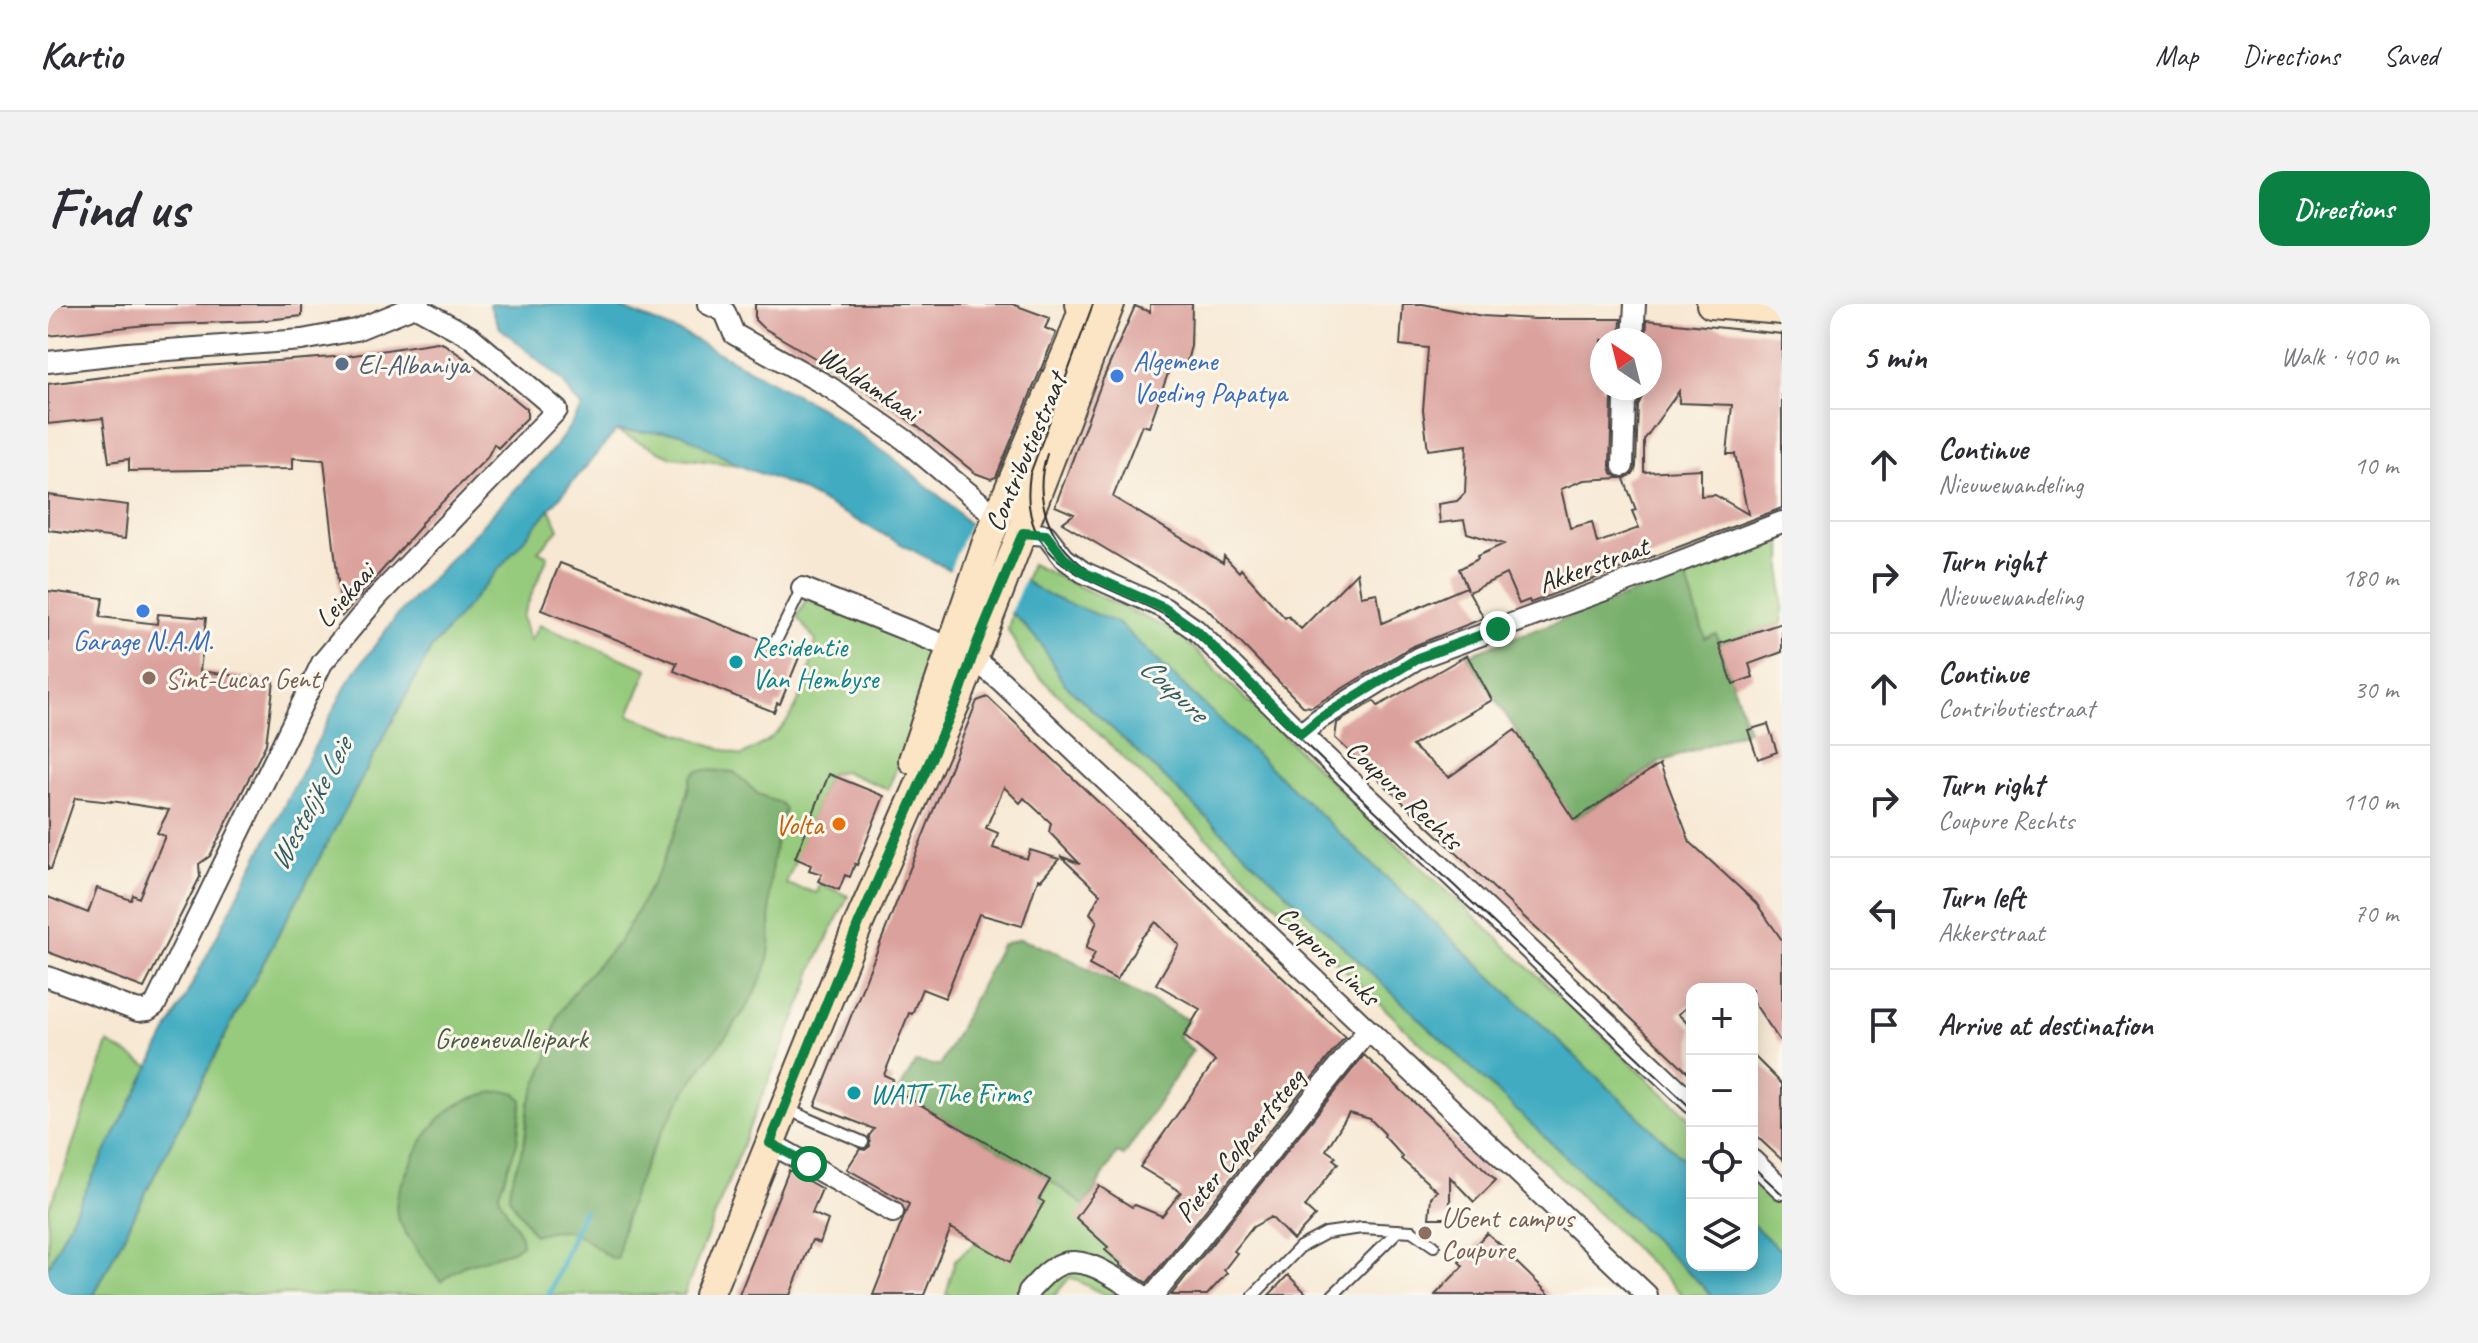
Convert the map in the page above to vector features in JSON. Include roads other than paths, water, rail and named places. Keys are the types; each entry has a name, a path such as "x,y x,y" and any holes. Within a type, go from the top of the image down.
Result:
{"main road":[{"name":"Contributiestraat","path":"978,608 994,527 1071,343 1082,312 1080,304"},
{"name":"Contributiestraat","path":"978,608 1019,543 1055,441 1110,304"},
{"path":"1711,304 1782,310"},
{"path":"709,1295 859,923 959,695 961,652 978,608"}],"street":[{"path":"378,304 411,308"},
{"path":"1634,328 1635,304"},
{"name":"Waldamkaai","path":"721,307 734,334 831,388 905,440 994,527"},
{"path":"48,362 302,340 356,330 411,308"},
{"name":"Leiekaai","path":"48,977 138,1011 155,1005 322,663 378,596 557,410 471,337 411,308"},
{"path":"1623,466 1625,400"},
{"name":"Akkerstraat","path":"1301,734 1319,719 1418,658 1782,522"},
{"name":"Coupure Rechts","path":"1019,543 1046,535 1064,558 1083,572 1184,620 1686,1097"},
{"name":"Coupure Links","path":"802,588 961,652 1001,681 1647,1295"},
{"name":"Pieter Colpaertsteeg","path":"1154,1295 1368,1030"},
{"path":"770,1143 893,1212"},
{"path":"1758,1164 1778,1177"},
{"path":"1028,1295 1053,1268 1068,1261 1084,1262 1142,1295"}],"lane":[{"path":"774,645 802,588"},
{"path":"785,1108 863,1142"},
{"path":"1254,1295 1300,1247 1326,1233 1362,1228 1412,1231 1434,1246"},
{"path":"1333,1295 1399,1230"}],"water":[{"path":"489,304 612,304 686,335 821,408 893,458 949,504 1036,589 1120,625 1686,1161 1686,1270 1063,682 1041,644 1019,619 950,570 791,485 738,465 681,433 616,431 431,649 234,1018 94,1295 48,1295 48,1268 76,1209 349,680 396,617 556,446 583,407 562,380 499,327"},
{"path":"1758,1230 1782,1252 1782,1295 1712,1295 1687,1271 1758,1271"}],"waterway":[{"path":"549,1295 583,1211"}],"tram line":[{"path":"1093,304 1030,474 1030,511 1040,538 1058,560 1082,576 1167,616 1216,654 1332,770 1686,1103"},
{"path":"1047,454 1042,487 1047,518 1063,546 1087,569"},
{"path":"1758,1172 1782,1194"}],"place":[{"name":"El-Albaniya","path":"342,364"},
{"name":"Algemene Voeding Papatya","path":"1117,376"},
{"name":"Garage N.A.M.","path":"143,611"},
{"name":"Residentie Van Hembyse","path":"736,662"},
{"name":"Sint-Lucas Gent","path":"149,678"},
{"name":"Volta","path":"839,824"},
{"name":"WATT The Firms","path":"854,1093"},
{"name":"UGent campus Coupure","path":"1425,1233"}],"water label":[{"name":"Coupure","path":"1174,689"},
{"name":"Westelijke Leie","path":"310,804"}],"park label":[{"name":"Groenevalleipark","path":"511,1038"}]}
